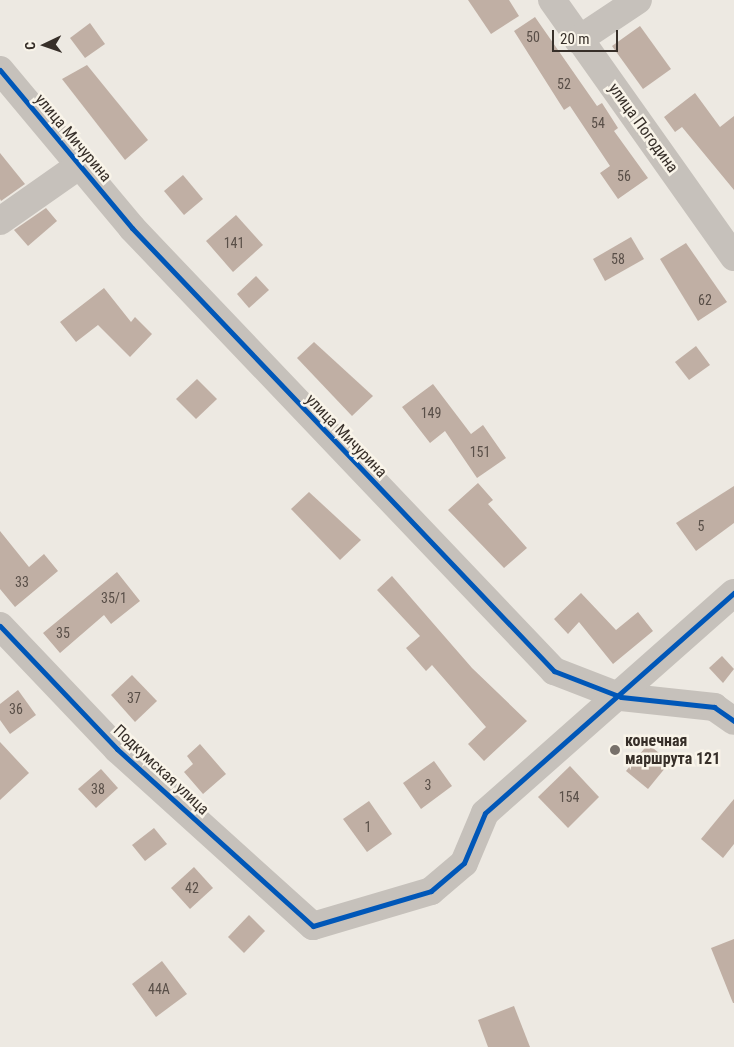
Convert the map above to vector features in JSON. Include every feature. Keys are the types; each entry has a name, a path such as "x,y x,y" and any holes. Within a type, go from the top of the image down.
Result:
{"street":[{"name":"улица Погодина","path":"552,0 578,40 734,257"},
{"path":"578,40 638,0"},
{"name":"улица Мичурина","path":"0,70 139,235 554,671 621,697 714,707 734,721"},
{"path":"0,221 80,165"},
{"path":"621,697 734,593"},
{"name":"Подкумская улица","path":"0,626 118,749 313,926 431,892 464,863 485,813 621,697"}],"building":[{"path":"468,0 509,0 519,16 491,34"},
{"path":"535,17 597,106 602,103 618,128 614,131 648,178 618,199 600,173 610,166 570,106 564,110 514,31"},
{"path":"90,23 105,44 85,58 70,38"},
{"path":"640,26 671,69 643,89 612,46"},
{"path":"87,65 148,140 125,160 62,79"},
{"path":"695,93 720,127 734,116 734,190 682,127 675,132 664,117"},
{"path":"0,153 25,184 1,201 0,199"},
{"path":"183,175 203,199 184,215 164,191"},
{"path":"46,208 57,221 28,246 14,230"},
{"path":"236,215 263,245 233,272 206,241"},
{"path":"631,237 644,259 605,281 593,259"},
{"path":"686,243 727,302 698,321 660,259"},
{"path":"256,276 269,290 249,308 237,294"},
{"path":"104,288 131,322 135,317 152,334 130,357 98,325 76,342 60,322"},
{"path":"314,342 373,396 352,416 297,358"},
{"path":"696,346 710,365 689,380 675,362"},
{"path":"197,379 217,399 196,419 176,399"},
{"path":"433,384 471,434 483,425 506,458 477,478 445,431 430,443 402,407"},
{"path":"478,483 493,500 488,504 527,548 504,568 448,510"},
{"path":"734,486 734,523 696,551 676,523"},
{"path":"309,492 361,540 340,560 291,509"},
{"path":"0,531 29,567 44,554 58,571 15,607 0,589"},
{"path":"117,572 140,601 111,624 104,615 60,653 43,633"},
{"path":"392,576 472,668 527,721 484,761 468,744 486,727 432,665 426,671 406,648 420,636 377,590"},
{"path":"581,593 616,630 638,612 653,631 613,664 579,622 568,634 554,619"},
{"path":"722,656 734,669 723,683 709,668"},
{"path":"132,675 157,701 135,722 111,695"},
{"path":"18,690 36,715 10,734 0,720 0,704"},
{"path":"0,742 29,773 0,800"},
{"path":"200,744 226,774 203,794 184,772 193,764 187,756"},
{"path":"648,744 670,762 648,789 626,771"},
{"path":"434,761 452,786 421,809 403,783"},
{"path":"570,766 599,797 568,828 538,797"},
{"path":"101,769 118,788 96,808 78,789"},
{"path":"734,799 734,844 723,858 701,839"},
{"path":"369,801 392,834 367,852 343,819"},
{"path":"154,828 167,844 145,861 132,845"},
{"path":"194,867 213,888 190,909 171,888"},
{"path":"249,915 265,931 244,953 228,937"},
{"path":"734,939 734,1003 733,1003 711,948"},
{"path":"162,961 187,994 156,1017 132,984"},
{"path":"514,1006 530,1047 488,1047 478,1020"}],"cycle path":[{"path":"0,70 132,228 554,671 621,697 714,707 734,721"},
{"path":"0,626 117,749 313,926 431,891 464,863 485,813 734,593"}],"place":[{"name":"конечная маршрута 121","path":"615,750"}]}
